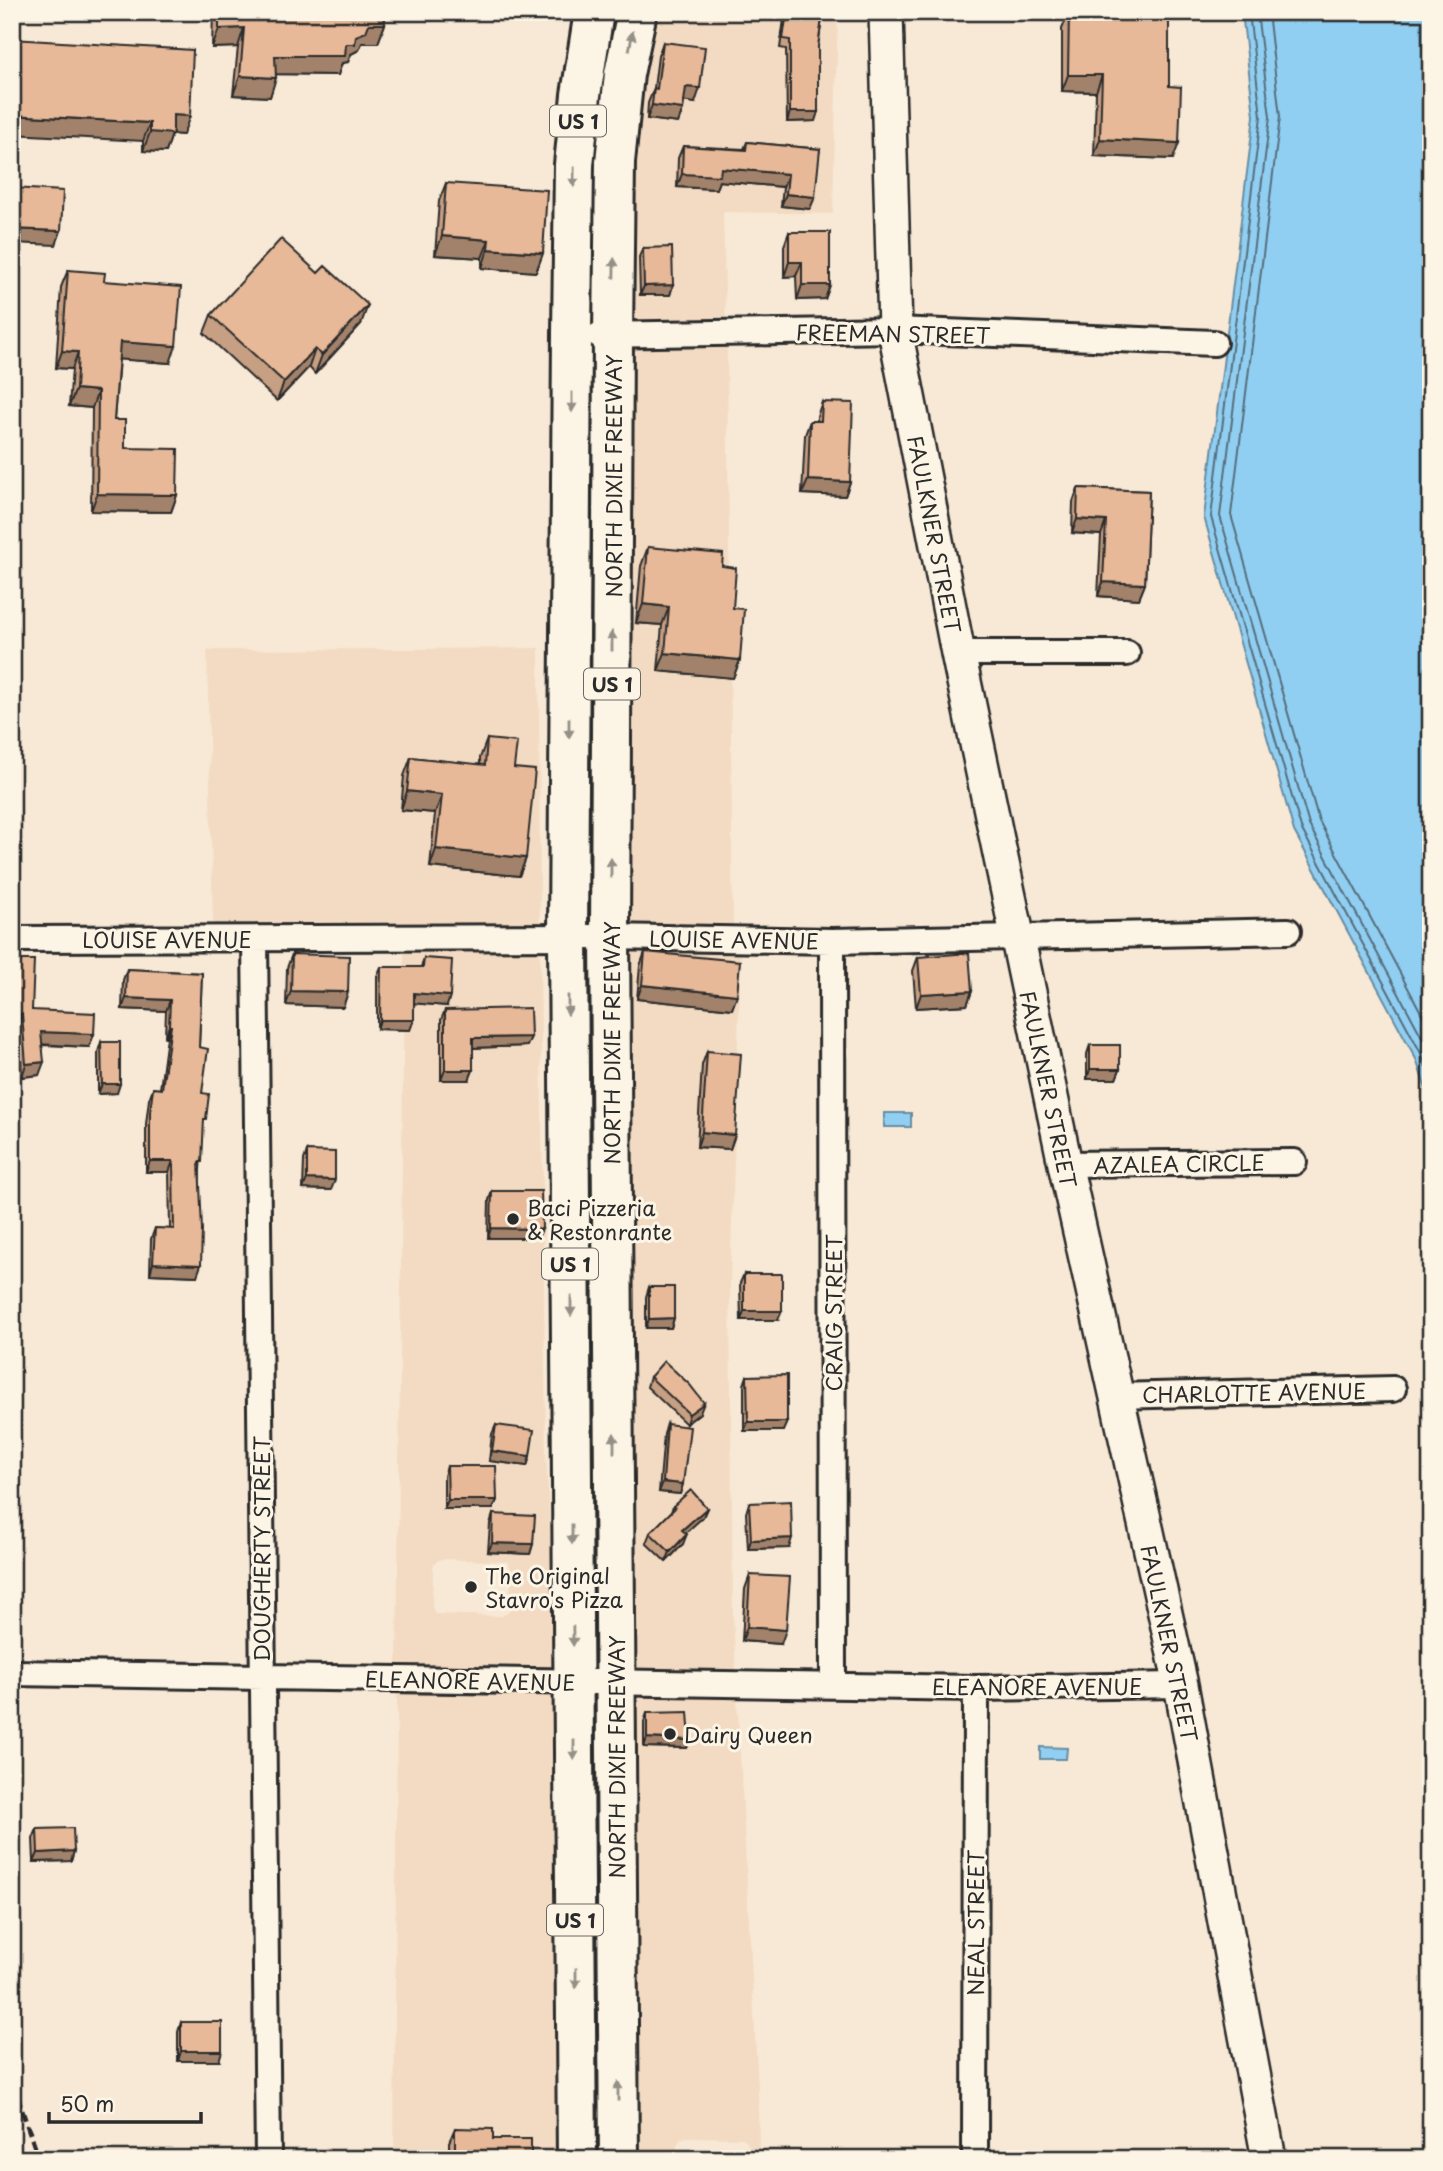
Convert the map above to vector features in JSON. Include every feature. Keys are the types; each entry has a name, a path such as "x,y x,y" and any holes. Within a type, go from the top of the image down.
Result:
{"main road":[{"name":"NORTH DIXIE FREEWAY","path":"577,2159 568,937 572,334 574,165 579,104 594,12"},
{"name":"NORTH DIXIE FREEWAY","path":"619,2159 610,937 615,162 624,74 637,12"}],"street":[{"name":"FAULKNER STREET","path":"886,12 895,330 1017,939 1115,1396 1181,1685 1269,2159"},
{"name":"FREEMAN STREET","path":"572,334 614,336 895,330 1214,344"},
{"path":"958,653 1127,653"},
{"name":"LOUISE AVENUE","path":"12,939 610,937 832,941 1288,932"},
{"name":"DOUGHERTY STREET","path":"255,939 268,2159"},
{"name":"CRAIG STREET","path":"832,941 834,1684"},
{"name":"AZALEA CIRCLE","path":"1065,1164 1294,1162"},
{"name":"CHARLOTTE AVENUE","path":"1115,1396 1393,1389"},
{"name":"ELEANORE AVENUE","path":"12,1673 976,1688 1181,1685"},
{"name":"NEAL STREET","path":"975,2159 976,1688"}],"shaded area":[{"path":"648,12 838,12 833,214 723,212 726,322 624,324 626,161"},
{"path":"727,345 733,928 621,925 624,347"},
{"path":"539,648 540,925 213,927 207,650"},
{"path":"621,948 741,951 730,1284 733,1615 736,1671 626,1671"},
{"path":"540,949 546,1451 557,1670 397,1668 404,950","holes":["437,1561 508,1562 511,1569 509,1612 501,1616 435,1614 432,1606 433,1567"]},
{"path":"397,1691 559,1694 564,2159 394,2159"},
{"path":"626,1694 737,1695 758,2088 759,2159 752,2157 743,2138 687,2137 681,2139 677,2145 677,2159 633,2159"}],"water":[{"path":"1242,12 1431,12 1431,1105 1416,1059 1294,831 1204,517 1254,116"},
{"path":"884,1113 911,1113 911,1127 884,1127"},
{"path":"1040,1747 1067,1748 1066,1759 1040,1759"}],"building":[{"path":"219,12 384,12 385,24 369,24 366,32 356,36 355,44 346,44 345,56 275,56 276,78 240,76 244,28 219,29"},
{"path":"787,12 823,12 818,46 818,112 790,112 790,40 783,39"},
{"path":"1069,12 1169,14 1169,86 1181,87 1179,143 1100,139 1102,75 1068,75"},
{"path":"12,39 193,50 190,116 173,115 173,134 150,132 150,123 12,115"},
{"path":"663,42 705,47 700,88 686,87 683,109 652,105 654,88 657,89"},
{"path":"747,142 820,149 815,197 786,194 788,174 721,168 720,176 682,174 683,146 746,150"},
{"path":"446,183 547,190 543,253 488,249 489,240 442,236"},
{"path":"12,188 63,191 61,231 12,229"},
{"path":"789,232 830,232 830,285 802,285 802,262 789,262"},
{"path":"281,239 318,273 325,266 368,305 322,355 315,349 284,382 211,315"},
{"path":"672,247 673,285 644,286 643,248"},
{"path":"68,270 105,273 104,281 181,287 176,346 120,342 114,420 125,420 125,448 178,449 177,495 97,494 98,391 76,389 78,352 62,351"},
{"path":"822,402 853,403 850,482 808,480 810,421 821,421"},
{"path":"1078,488 1149,491 1145,584 1103,582 1106,521 1077,519"},
{"path":"648,547 723,554 722,566 736,568 733,608 744,609 740,660 665,653 669,607 643,604"},
{"path":"487,739 517,742 514,768 535,770 526,858 436,849 442,795 407,791 411,757 485,765"},
{"path":"645,952 740,961 737,995 642,985"},
{"path":"969,953 972,991 921,994 918,957"},
{"path":"292,954 349,956 348,992 291,991"},
{"path":"424,958 452,960 450,996 414,993 414,1020 380,1020 381,967 423,967"},
{"path":"12,960 34,960 32,1010 95,1013 94,1034 41,1032 44,1062 26,1064 22,1014 12,1013"},
{"path":"127,969 202,973 199,1047 208,1049 202,1093 209,1094 204,1119 202,1162 199,1162 201,1265 153,1263 155,1228 174,1229 173,1161 150,1161 153,1088 162,1089 171,1026 170,1000 126,998"},
{"path":"530,1008 531,1037 473,1038 473,1070 445,1070 445,1010"},
{"path":"101,1042 120,1042 120,1084 102,1084"},
{"path":"1090,1045 1120,1045 1120,1069 1090,1069"},
{"path":"707,1051 741,1054 735,1135 702,1132"},
{"path":"12,1072 15,1072 13,1120 12,1120"},
{"path":"307,1151 335,1152 335,1180 307,1179"},
{"name":"Baci Pizzeria & Restonrante","path":"492,1191 541,1191 542,1229 491,1228"},
{"path":"744,1274 782,1274 782,1311 744,1311"},
{"path":"649,1287 674,1287 674,1318 649,1319"},
{"path":"664,1361 690,1385 704,1403 689,1414 650,1377"},
{"path":"787,1375 787,1422 748,1422 747,1376"},
{"path":"667,1424 690,1427 683,1484 663,1482"},
{"path":"496,1425 534,1430 530,1456 492,1451"},
{"path":"447,1466 496,1466 497,1500 448,1500"},
{"path":"691,1490 707,1508 682,1530 687,1534 670,1552 650,1533"},
{"path":"791,1501 792,1538 751,1540 749,1503"},
{"path":"493,1514 535,1516 533,1544 492,1543"},
{"path":"750,1575 790,1577 786,1630 747,1627"},
{"path":"688,1712 690,1740 647,1738 647,1713"},
{"path":"73,1828 74,1851 38,1853 37,1829"},
{"path":"181,2022 222,2022 222,2051 181,2051"},
{"path":"455,2128 493,2129 493,2139 531,2139 531,2159 455,2159"}],"railway":[{"path":"12,2082 39,2159"}],"place":[{"name":"Baci Pizzeria & Restonrante","path":"513,1219"},
{"name":"The Original Stavro's Pizza","path":"471,1587"},
{"name":"Dairy Queen","path":"670,1734"}]}
